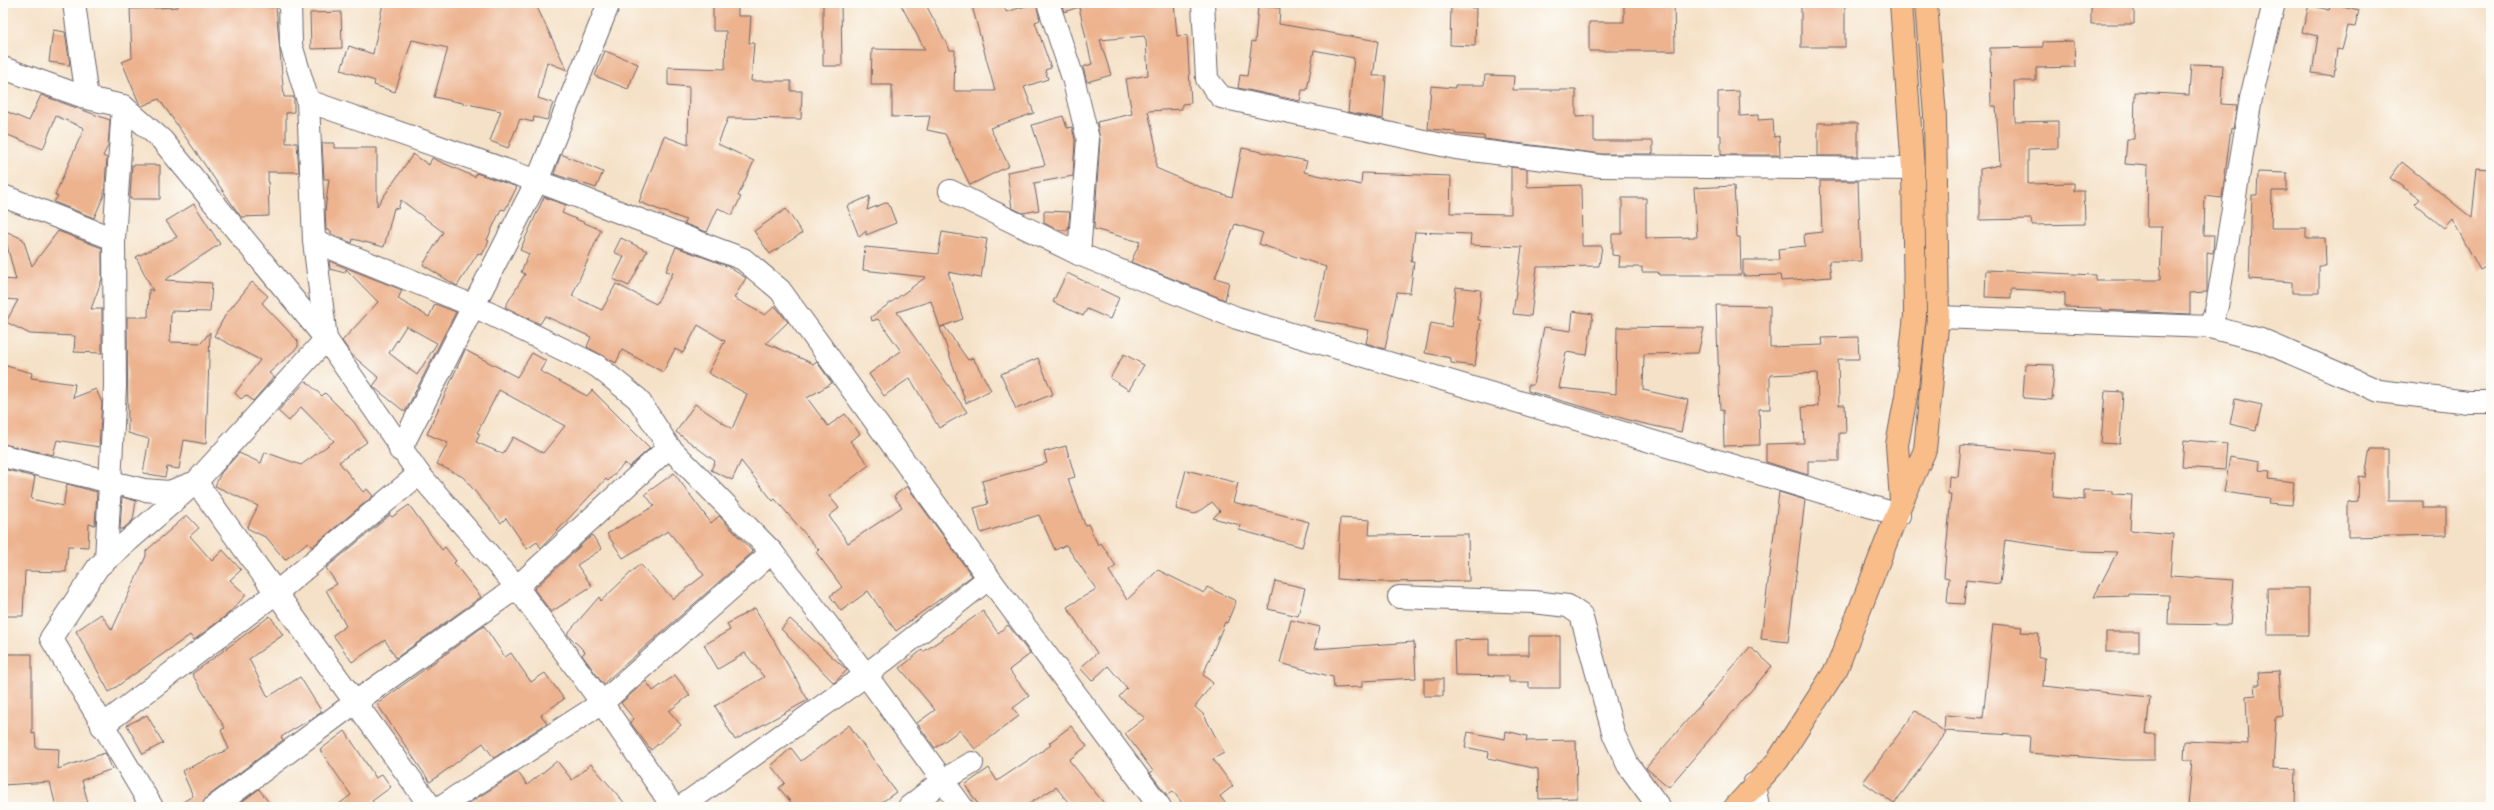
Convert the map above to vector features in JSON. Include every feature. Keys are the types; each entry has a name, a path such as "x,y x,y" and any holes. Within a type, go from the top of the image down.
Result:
{"main road":[{"path":"1900,509 1897,445 1906,396 1915,315 1913,169 1901,3"},
{"path":"1735,807 1754,784 1778,760 1838,668 1900,509 1925,450 1938,317 1935,116 1926,3"}],"street":[{"path":"74,3 87,98"},
{"path":"152,807 102,726 51,638 98,567 196,482 326,339 314,241 308,101 291,45 290,3"},
{"path":"400,450 537,181 609,3"},
{"path":"1048,3 1073,78 1088,139 1080,254"},
{"path":"1203,3 1207,79 1221,97 1456,148 1600,166 1913,169"},
{"path":"2210,327 2217,306 2251,98 2274,3"},
{"path":"3,68 87,98 123,106 162,140 326,339 400,450 419,474 517,587 602,703 673,807"},
{"path":"308,101 537,181 743,259 780,290 1153,804"},
{"path":"106,560 112,481 115,386 114,239 123,106"},
{"path":"950,191 1080,254 1237,318 1900,509"},
{"path":"3,196 114,239"},
{"path":"314,241 474,306 597,366 638,399 669,447 772,552 866,675 962,807"},
{"path":"1938,317 2210,327 2261,340 2379,391 2486,402"},
{"path":"214,807 357,701 517,587 669,447"},
{"path":"3,456 112,481 144,490 169,492 196,482"},
{"path":"102,726 277,592 419,474"},
{"path":"196,482 357,701 432,807"},
{"path":"440,807 602,703 772,552"},
{"path":"681,807 866,675 989,578"},
{"path":"1399,597 1533,602 1568,606 1581,615 1614,735 1628,765 1659,807"},
{"path":"909,807 942,781 972,763"},
{"path":"1754,784 1758,807"}],"building":[{"path":"178,3 269,3 269,7 276,7 284,97 294,97 294,112 286,113 286,143 297,143 299,172 268,172 269,216 241,217 159,99 142,106 139,103 122,62 132,58 130,9 178,7"},
{"path":"383,3 535,3 567,70 547,62 538,98 553,103 547,120 534,117 533,122 520,119 508,148 490,141 501,111 434,97 448,48 412,40 395,92 374,85 375,81 341,70 349,46 373,54"},
{"path":"713,3 738,3 738,16 751,16 749,43 754,43 751,81 791,81 791,91 802,91 801,119 728,118 718,144 754,161 738,196 741,197 732,215 718,208 707,232 685,224 686,220 639,202 664,136 688,145 689,87 668,85 668,67 725,69 726,31 713,31"},
{"path":"823,3 841,3 842,66 823,66"},
{"path":"900,3 925,3 950,50 955,50 954,91 995,91 972,6 981,3 1003,3 1006,12 1036,3 1040,20 1035,22 1051,68 1045,70 1048,79 1024,87 1034,113 990,128 1009,166 970,185 945,134 927,130 930,116 892,117 892,85 871,85 872,49 925,50"},
{"path":"1061,3 1174,3 1177,36 1187,35 1191,103 1182,104 1182,109 1148,111 1156,147 1156,168 1200,187 1232,197 1242,148 1307,161 1304,172 1361,185 1362,173 1451,176 1450,213 1511,214 1511,167 1527,169 1527,187 1581,185 1582,246 1602,246 1599,266 1537,267 1531,316 1513,314 1522,247 1470,245 1471,234 1415,232 1411,262 1414,262 1410,293 1397,292 1385,349 1366,343 1369,330 1314,320 1326,267 1259,244 1263,233 1235,224 1215,278 1229,282 1225,300 1131,262 1140,242 1094,229 1100,140 1097,122 1132,114 1126,79 1148,75 1146,40 1144,36 1100,40 1111,75 1087,82 1083,67 1092,64 1079,7 1064,12"},
{"path":"1624,3 1674,3 1675,51 1589,51 1589,22 1624,22"},
{"path":"1801,3 1845,3 1845,47 1801,47"},
{"path":"2091,3 2134,5 2134,24 2091,24"},
{"path":"2331,3 2359,10 2355,27 2348,26 2342,50 2337,49 2334,76 2312,73 2318,36 2302,32 2309,5 2329,10"},
{"path":"1258,6 1280,8 1279,24 1378,41 1373,76 1386,76 1383,119 1348,112 1354,58 1314,50 1307,90 1302,90 1300,101 1238,88 1240,75 1247,76 1252,41 1255,42"},
{"path":"1451,7 1476,8 1475,46 1450,45"},
{"path":"341,12 342,48 311,49 310,13"},
{"path":"53,30 65,32 70,65 49,62"},
{"path":"2074,41 2075,67 2036,68 2036,81 2014,81 2015,122 2058,121 2058,148 2028,149 2028,184 2074,183 2074,191 2084,191 2085,224 2032,225 2031,219 1980,220 1980,169 2000,165 1996,106 1991,106 1990,48 2043,47 2043,42"},
{"path":"605,51 638,64 628,89 595,76"},
{"path":"2191,64 2223,65 2221,104 2237,105 2233,129 2231,128 2222,198 2205,196 2204,235 2214,235 2213,253 2207,252 2207,292 2190,293 2190,314 2065,307 2065,293 2049,291 2011,289 2011,298 1985,297 1986,270 2095,275 2095,280 2160,280 2162,227 2147,227 2148,166 2125,164 2127,139 2134,139 2135,92 2189,95"},
{"path":"1485,75 1514,76 1513,90 1576,90 1576,117 1594,116 1594,141 1653,141 1653,154 1602,154 1484,139 1484,136 1455,134 1455,131 1428,129 1431,86 1455,88 1455,85 1484,85"},
{"path":"1739,91 1740,116 1758,115 1758,120 1773,119 1774,137 1779,136 1780,155 1721,155 1721,135 1718,135 1718,92"},
{"path":"41,95 110,120 108,146 103,156 107,158 104,195 94,218 54,202 58,196 55,195 84,128 56,116 43,149 3,133 3,110 29,121"},
{"path":"1063,116 1067,128 1072,127 1075,140 1073,176 1034,183 1039,210 1023,213 1012,208 1007,172 1045,165 1032,125"},
{"path":"1818,123 1858,123 1858,156 1818,156"},
{"path":"322,143 334,143 334,148 377,148 377,206 413,154 429,165 432,158 475,177 476,173 517,187 505,210 501,209 482,255 478,253 457,286 423,265 443,232 401,200 398,209 394,208 384,247 353,239 352,243 331,234 331,231 326,230 325,211 329,179 324,179"},
{"path":"561,154 603,172 596,188 554,174"},
{"path":"2402,162 2472,218 2477,168 2491,169 2491,264 2480,270 2452,219 2444,228 2415,204 2420,199 2390,178"},
{"path":"132,165 160,165 160,199 130,199"},
{"path":"2258,172 2287,173 2287,191 2272,191 2271,228 2306,228 2306,238 2325,238 2326,266 2319,266 2319,293 2292,293 2292,282 2249,279 2252,195 2257,195"},
{"path":"1820,181 1858,181 1861,261 1829,261 1831,277 1781,281 1780,275 1743,276 1743,260 1779,260 1778,249 1805,246 1804,234 1822,232"},
{"path":"1734,186 1737,237 1740,237 1741,275 1659,275 1658,272 1642,272 1642,267 1619,267 1620,256 1612,255 1612,234 1622,234 1622,198 1646,198 1646,238 1697,237 1694,188"},
{"path":"870,196 867,210 888,202 896,223 866,235 866,231 859,237 847,206"},
{"path":"544,197 566,205 562,213 601,230 572,296 602,310 616,284 656,304 673,273 666,271 676,247 727,266 746,278 734,298 765,315 775,306 788,322 766,343 814,364 817,362 832,383 807,398 828,426 845,414 860,434 850,441 869,465 829,496 839,508 829,516 848,543 902,507 894,496 907,486 972,576 896,631 868,591 841,611 830,596 842,587 816,552 819,550 775,499 773,501 741,461 732,480 711,470 715,461 676,432 695,404 732,429 747,394 708,373 725,341 698,325 683,353 675,349 663,372 622,350 616,363 587,347 591,337 545,316 540,324 505,307 525,274 521,272 529,254 520,250"},
{"path":"194,204 220,244 165,280 212,283 210,312 171,311 170,342 201,343 210,332 206,444 184,440 179,469 167,467 165,477 143,473 149,439 128,433 127,317 148,317 149,289 153,291 136,257 177,237 166,221"},
{"path":"786,209 802,233 770,254 754,231"},
{"path":"1044,211 1070,212 1068,230 1057,230 1044,223"},
{"path":"3,230 23,239 32,266 58,231 102,248 102,279 91,309 102,309 102,353 74,352 75,336 30,334 6,322 18,300 3,299 3,279 16,280"},
{"path":"942,232 987,239 981,278 948,272 963,319 940,327 931,301 897,312 967,412 939,428 910,378 884,396 869,374 901,351 878,319 872,321 871,317 926,277 863,270 865,247 938,254"},
{"path":"621,238 647,251 629,286 613,279 624,257 614,252"},
{"path":"329,261 402,290 398,299 429,317 435,304 456,312 405,412 373,386 379,378 352,355 342,341 378,302 346,269 345,273 330,269","holes":["406,326 437,343 417,375 389,353"]},
{"path":"1067,273 1119,298 1110,319 1087,309 1083,316 1053,302"},
{"path":"252,282 268,296 262,303 298,341 298,347 269,373 274,377 253,401 246,395 241,399 235,393 260,360 214,336 226,314"},
{"path":"1456,287 1481,290 1478,320 1481,320 1475,366 1451,363 1451,358 1425,353 1431,323 1451,327"},
{"path":"1716,305 1770,306 1770,347 1823,345 1822,338 1858,337 1859,359 1838,359 1839,405 1845,405 1846,433 1839,433 1839,461 1808,461 1808,475 1766,462 1766,444 1804,443 1802,407 1818,406 1817,373 1770,375 1770,409 1759,409 1760,445 1724,446 1723,410 1720,410"},
{"path":"1573,311 1593,314 1587,355 1566,352 1559,388 1616,394 1617,327 1704,328 1698,353 1644,354 1643,390 1688,400 1681,432 1632,421 1528,391 1528,385 1533,385 1544,327 1571,331"},
{"path":"944,326 968,360 973,358 991,390 966,403 940,328"},
{"path":"465,350 517,377 532,353 546,361 540,371 587,396 592,390 650,448 629,467 625,463 608,481 606,479 541,548 537,542 527,549 506,518 501,523 463,477 437,464 448,443 427,434","holes":["499,390 565,426 543,453 513,437 503,454 476,442 480,434 477,433"]},
{"path":"1124,354 1144,365 1129,390 1110,378"},
{"path":"1038,358 1053,394 1016,409 1001,374"},
{"path":"2025,364 2054,365 2052,400 2023,398"},
{"path":"3,365 32,373 31,378 75,384 73,398 96,389 102,403 99,447 57,440 53,455 3,444"},
{"path":"306,381 322,396 325,393 354,422 367,442 339,462 363,492 367,489 373,496 312,547 308,542 285,560 267,538 247,528 258,506 215,486 221,473 239,453 261,463 265,452 301,465 334,441 301,407 289,421 278,411"},
{"path":"2105,391 2123,392 2120,444 2101,443"},
{"path":"2235,399 2262,405 2256,430 2230,424"},
{"path":"2184,440 2227,444 2225,470 2182,467"},
{"path":"1961,445 2055,453 2053,497 2084,500 2084,490 2113,491 2113,494 2132,495 2130,530 2173,534 2170,576 2234,580 2230,625 2168,624 2169,595 2129,594 2129,596 2094,597 2117,552 2081,551 2005,540 2000,584 1966,580 1964,604 1947,603 1949,578 1944,577 1951,494 1948,494 1949,476 1958,477"},
{"path":"1066,446 1075,477 1068,479 1085,525 1088,524 1098,545 1101,543 1116,566 1109,571 1127,600 1158,570 1204,593 1207,587 1236,601 1227,623 1225,622 1203,675 1213,683 1195,707 1204,715 1224,753 1213,759 1233,786 1220,796 1228,807 1185,807 1173,791 1167,795 1150,773 1153,771 1125,733 1145,718 1119,697 1127,688 1108,666 1092,681 1080,668 1097,653 1067,607 1096,589 1066,545 1055,550 1039,515 981,533 974,508 988,504 982,481 1047,463 1044,452"},
{"path":"2370,449 2388,449 2388,501 2423,501 2423,508 2446,508 2446,535 2348,537 2348,502 2358,501 2359,476 2365,477"},
{"path":"2230,457 2260,462 2259,470 2270,471 2269,479 2294,482 2292,505 2268,503 2269,498 2224,492"},
{"path":"3,469 35,477 31,499 63,506 67,484 97,492 95,525 89,524 88,547 68,546 66,572 25,571 23,616 3,616"},
{"path":"1186,470 1238,483 1233,502 1309,522 1302,547 1239,530 1240,525 1213,518 1220,511 1212,502 1195,514 1176,509"},
{"path":"674,473 711,523 719,516 753,552 603,684 582,655 585,652 567,634 599,597 601,601 640,564 673,599 704,575 668,531 623,558 607,534 654,506 645,494"},
{"path":"1779,492 1805,500 1788,642 1761,639"},
{"path":"122,497 136,501 133,520 123,529 120,529"},
{"path":"409,505 442,550 445,547 456,561 454,563 481,597 396,658 385,640 352,662 333,635 346,626 326,590 337,584 326,568 390,515 392,517"},
{"path":"187,515 199,528 190,536 212,561 223,550 241,570 230,580 246,595 228,614 194,640 190,635 109,692 76,631 101,614 112,630 146,556 146,551"},
{"path":"1340,518 1370,520 1369,535 1468,534 1469,581 1379,582 1337,579"},
{"path":"592,535 602,549 577,565 592,586 551,612 534,589"},
{"path":"1275,581 1305,588 1298,616 1268,609"},
{"path":"2267,588 2309,588 2309,635 2268,635"},
{"path":"755,608 808,700 735,740 715,706 764,677 745,653 718,669 704,645 730,630 727,624"},
{"path":"983,611 998,633 1008,625 1030,654 1009,670 1029,696 1013,708 1019,716 975,749 960,730 935,748 917,723 935,710 900,668 922,650 923,652"},
{"path":"270,616 283,635 249,659 268,697 300,677 322,712 281,737 283,740 207,797 202,807 174,807 193,796 182,771 229,749 221,730 225,728 192,674"},
{"path":"790,619 847,670 834,683 781,629"},
{"path":"1291,620 1320,627 1314,649 1414,642 1416,678 1362,681 1362,687 1334,688 1333,677 1280,663"},
{"path":"1993,624 2022,627 2021,632 2039,633 2038,658 2045,658 2043,686 2150,697 2146,734 2155,734 2155,760 2123,760 2029,753 2030,736 1944,731 1945,715 1983,718"},
{"path":"484,626 505,657 511,653 531,682 545,673 564,699 541,715 547,723 494,758 483,743 430,782 377,704"},
{"path":"2106,632 2139,632 2139,652 2106,652"},
{"path":"1529,636 1560,636 1560,688 1529,688 1529,682 1509,682 1509,676 1455,675 1454,640 1489,639 1489,655 1529,655"},
{"path":"1750,647 1772,666 1669,787 1646,768"},
{"path":"3,654 32,654 32,734 35,733 36,748 59,749 58,769 105,753 107,756 112,769 82,780 89,807 56,807 50,782 3,785"},
{"path":"2279,671 2282,716 2276,717 2273,768 2296,769 2295,807 2188,807 2192,760 2184,760 2185,741 2248,744 2246,696 2256,695 2255,685 2260,685 2259,672"},
{"path":"675,675 690,695 669,711 681,725 651,750 630,722 634,719 621,703 646,681 653,691"},
{"path":"1424,679 1443,679 1443,696 1424,696"},
{"path":"1916,711 1946,733 1894,804 1863,782"},
{"path":"147,715 163,743 143,754 127,725"},
{"path":"849,725 896,792 875,807 795,807 779,788 785,783 771,766 791,748 801,761"},
{"path":"1071,726 1087,746 1069,760 1107,807 1072,807 1056,787 1024,807 980,807 965,785 989,768 997,781 1051,745 1049,743"},
{"path":"345,731 376,778 382,774 391,787 372,801 377,807 335,807 351,795 320,750"},
{"path":"1506,731 1527,736 1526,741 1576,740 1577,798 1539,799 1538,769 1488,758 1489,752 1465,747 1468,732 1505,739"},
{"path":"557,761 572,780 591,764 628,807 463,807 518,772 527,785"},
{"path":"259,789 272,807 235,807"}]}
